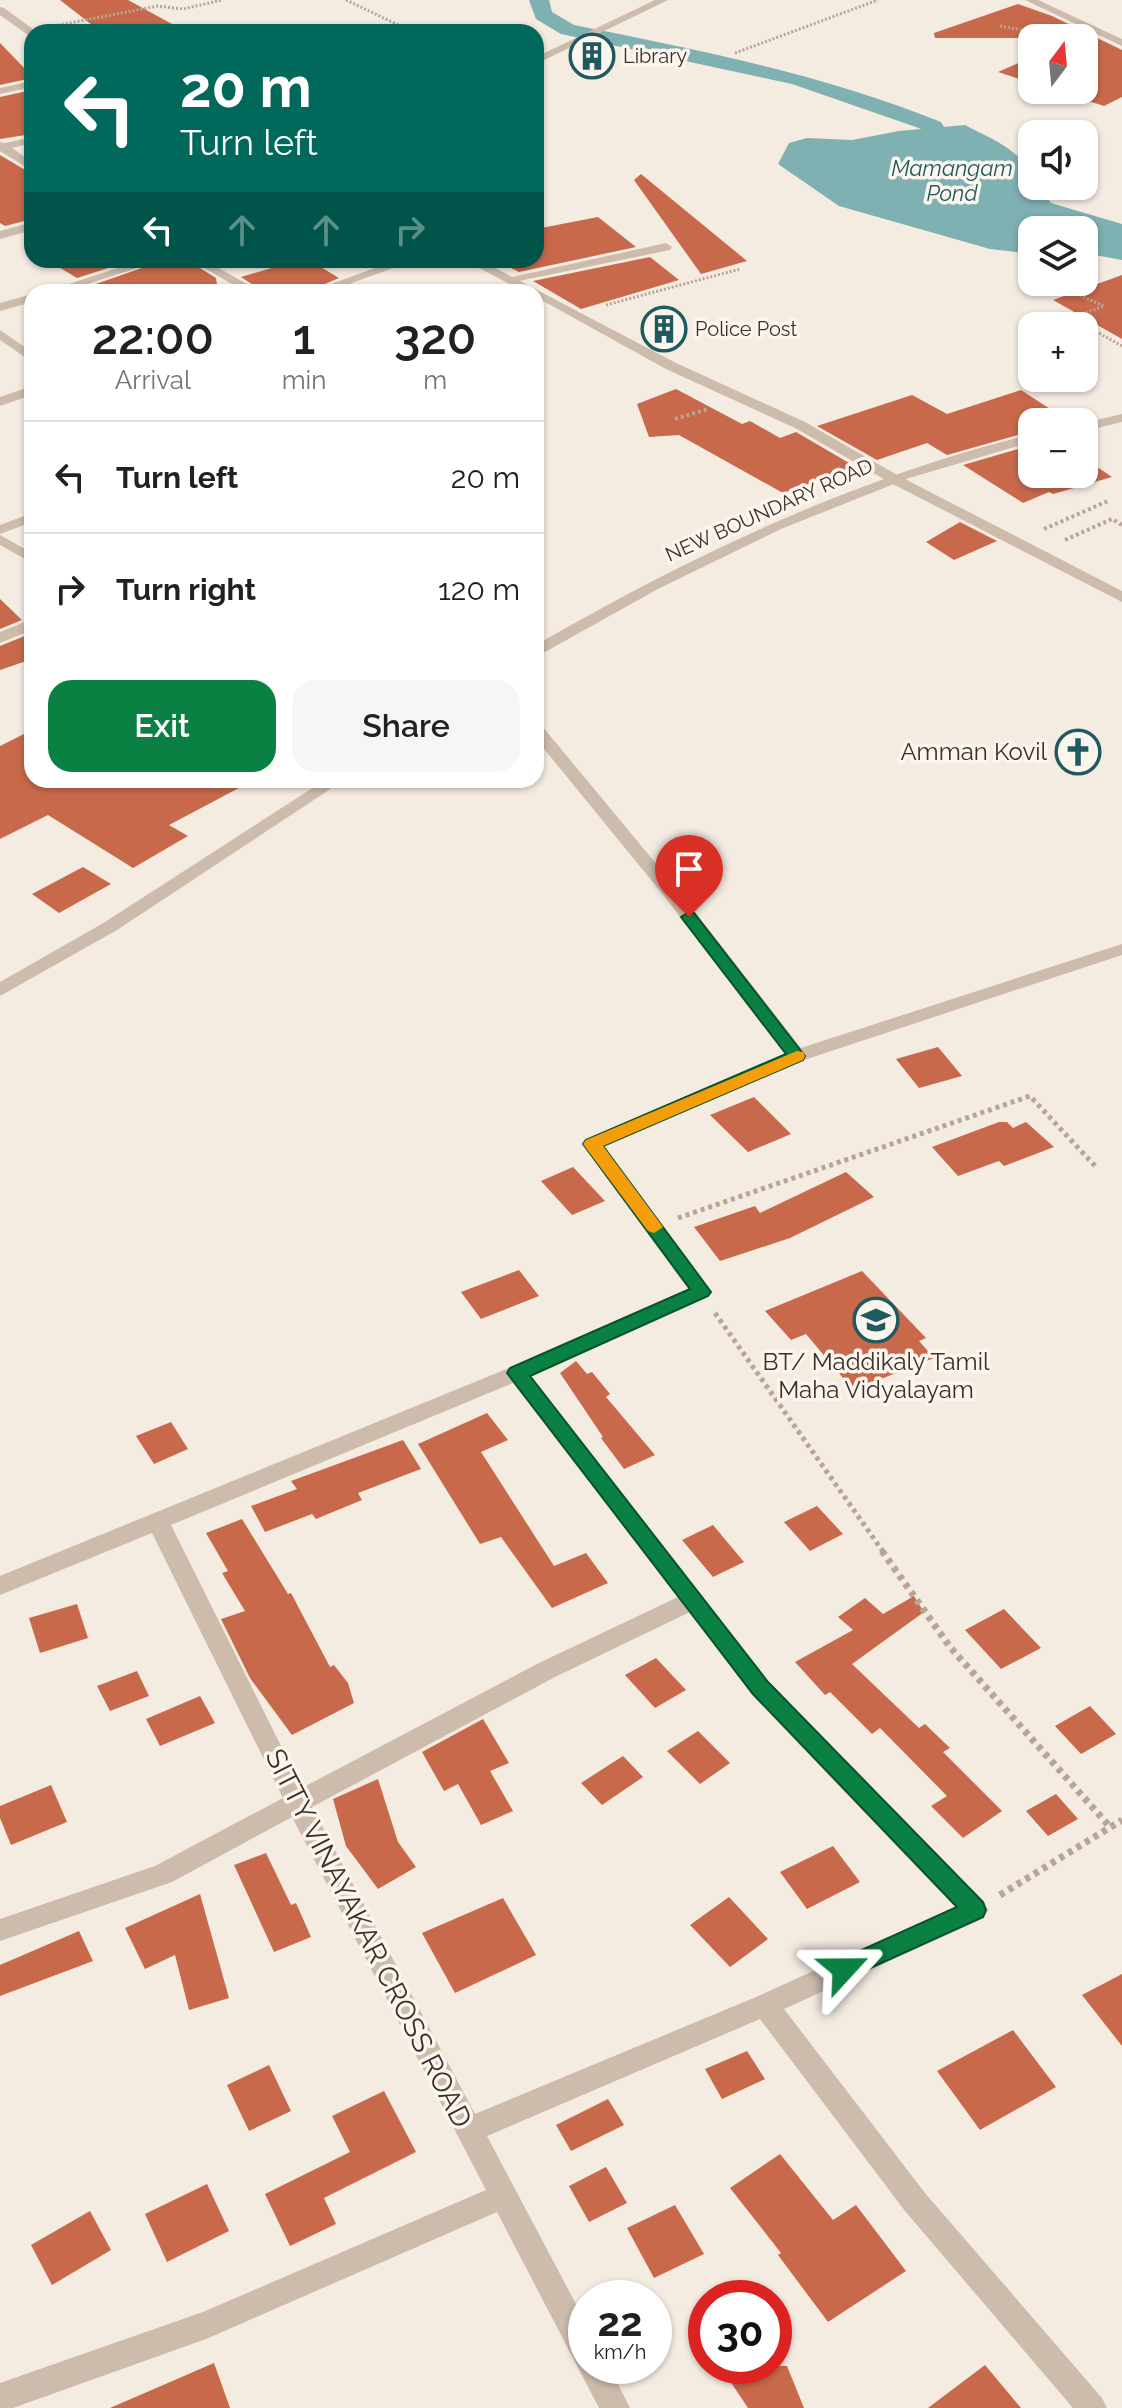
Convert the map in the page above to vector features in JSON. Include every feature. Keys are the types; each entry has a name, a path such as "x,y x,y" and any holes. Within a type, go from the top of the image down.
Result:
{"street":[{"path":"544,57 663,0"},
{"path":"1032,0 1122,43"},
{"path":"0,10 24,27"},
{"path":"0,30 24,30"},
{"path":"0,91 24,86"},
{"path":"1,147 24,142"},
{"path":"1,147 24,162"},
{"path":"0,235 24,228"},
{"path":"509,279 666,247"},
{"path":"76,284 130,268"},
{"path":"211,268 240,284"},
{"path":"338,284 386,268"},
{"path":"486,268 517,284"},
{"path":"544,299 671,366 800,425 894,479 1122,597"},
{"path":"0,307 24,300"},
{"path":"0,334 24,352"},
{"path":"0,402 24,393"},
{"path":"1098,424 1122,418"},
{"name":"NEW BOUNDARY ROAD","path":"544,647 622,600 829,503 971,452 1018,441"},
{"path":"0,530 24,520"},
{"path":"0,539 24,554"},
{"path":"0,638 24,628"},
{"path":"544,739 671,893 797,1056"},
{"path":"0,990 111,926 324,788"},
{"path":"0,1586 517,1373 701,1292 592,1144 797,1056 1122,949"},
{"path":"469,2130 765,2005 975,1910 760,1688 517,1373"},
{"name":"SITTY VINAYAKAR CROSS ROAD","path":"157,1520 297,1802 568,2319"},
{"path":"0,1930 163,1874 547,1670 694,1600"},
{"path":"765,2005 915,2202 1092,2408"},
{"path":"0,2398 206,2325 503,2196"},
{"path":"602,2384 615,2408"}],"path":[{"path":"60,24 158,6 183,9 222,0"},
{"path":"346,0 396,24"},
{"path":"735,53 878,0"},
{"path":"575,313 740,269"},
{"path":"1081,296 1104,306 1072,318 1122,346"},
{"path":"1014,543 1108,501"},
{"path":"1035,553 1112,519 1122,525"},
{"path":"654,1227 1030,1096 1096,1167"},
{"path":"701,1292 950,1647 1111,1828"},
{"path":"975,1910 1122,1820"}],"water":[{"name":"Mamangam Pond","path":"965,125 997,141 1018,157 1018,200 1049,200 1095,216 1018,216 1018,252 990,249 839,206 778,164 789,143 807,138 852,140 899,131"},
{"name":"Mamangam Pond","path":"1098,217 1122,224 1122,260 1098,256"}],"building":[{"path":"60,0 128,0 172,24 91,24"},
{"path":"1018,4 1068,24 1018,24 1018,38 935,38 934,33"},
{"path":"1098,38 1122,50 1122,97 1104,106 1098,104"},
{"path":"0,43 24,68 24,80 0,85"},
{"path":"1018,63 1018,78 998,72"},
{"path":"24,92 24,135 0,139 0,97"},
{"path":"0,155 24,169 24,221 5,226 0,223"},
{"path":"641,174 747,261 701,274 634,180"},
{"path":"598,217 636,247 544,267 544,227"},
{"path":"650,257 679,280 581,309 544,287 544,284 533,281"},
{"path":"60,268 108,268 77,278"},
{"path":"142,268 200,268 216,278 217,284 96,284"},
{"path":"272,268 322,268 339,278 325,284 252,284 241,277"},
{"path":"511,268 538,268 519,272"},
{"path":"1122,275 1122,339 1098,325 1098,312 1074,312 1053,300 1064,296 1098,296 1098,284"},
{"path":"676,389 742,424 750,421 780,438 796,432 856,467 783,493 679,435 649,437 637,404"},
{"path":"1018,391 1049,408 1018,408 1018,435 947,455 927,443 877,460 817,426 912,395 947,414"},
{"path":"1018,449 1018,488 1074,488 1053,494 1049,492 1023,503 963,465"},
{"path":"1098,468 1112,477 1098,481"},
{"path":"960,522 997,541 954,560 926,542"},
{"path":"0,599 22,620 0,629"},
{"path":"24,636 24,662 0,670 0,646"},
{"path":"24,734 24,788 239,788 169,825 188,836 133,868 48,815 0,839 0,746"},
{"path":"83,867 111,884 59,913 32,894"},
{"path":"938,1047 962,1076 919,1088 896,1059"},
{"path":"754,1097 791,1134 748,1152 710,1115"},
{"path":"999,1122 1007,1122 1013,1128 1026,1122 1054,1147 1004,1166 999,1161 958,1176 932,1147"},
{"path":"573,1167 605,1201 572,1215 541,1181"},
{"path":"846,1172 874,1197 790,1238 720,1261 694,1227 755,1206 760,1213"},
{"path":"519,1270 539,1296 481,1319 461,1292"},
{"path":"862,1271 926,1338 919,1341 934,1358 853,1390 806,1334 791,1340 765,1311"},
{"path":"576,1361 587,1374 592,1372 610,1394 606,1397 655,1455 624,1469 560,1373"},
{"path":"487,1413 508,1440 481,1452 554,1566 586,1553 608,1583 552,1608 501,1537 480,1544 418,1444"},
{"path":"171,1422 188,1449 154,1464 136,1436"},
{"path":"403,1440 421,1469 358,1493 362,1500 316,1519 312,1514 265,1532 251,1506 297,1489 291,1481"},
{"path":"817,1506 843,1534 810,1551 784,1522"},
{"path":"242,1519 288,1594 291,1593 330,1667 334,1665 348,1683 354,1703 292,1735 250,1678 221,1619 245,1611 222,1573 228,1571 206,1533"},
{"path":"713,1525 744,1562 713,1577 682,1540"},
{"path":"914,1596 924,1612 852,1664 919,1728 925,1724 950,1748 943,1752 1002,1811 963,1838 931,1806 947,1796 880,1728 872,1734 830,1692 825,1695 795,1662 853,1630 838,1617 865,1598 883,1614"},
{"path":"77,1604 88,1638 40,1653 29,1618"},
{"path":"1004,1609 1041,1648 1001,1669 965,1630"},
{"path":"656,1658 686,1690 655,1708 625,1675"},
{"path":"137,1671 149,1696 110,1711 97,1686"},
{"path":"200,1696 215,1723 160,1746 146,1719"},
{"path":"1090,1706 1116,1734 1081,1754 1055,1726"},
{"path":"483,1719 509,1763 490,1771 513,1811 481,1825 458,1784 444,1791 422,1752"},
{"path":"698,1731 730,1763 700,1784 667,1751"},
{"path":"623,1756 643,1777 602,1805 581,1783"},
{"path":"378,1779 398,1842 416,1867 378,1889 346,1846 333,1799"},
{"path":"51,1785 67,1822 11,1845 0,1818 0,1806"},
{"path":"1056,1794 1078,1819 1048,1836 1026,1811"},
{"path":"833,1846 860,1882 807,1909 780,1872"},
{"path":"266,1853 291,1905 296,1903 311,1937 274,1952 234,1865"},
{"path":"200,1894 229,1998 189,2010 175,1955 145,1969 125,1928"},
{"path":"729,1897 768,1939 730,1967 690,1925"},
{"path":"503,1898 536,1955 455,1993 422,1933"},
{"path":"79,1931 93,1961 0,1996 0,1965"},
{"path":"1122,1974 1122,2046 1082,1995"},
{"path":"1013,2030 1056,2087 980,2130 937,2071"},
{"path":"747,2051 765,2079 722,2099 705,2069"},
{"path":"269,2065 291,2111 249,2131 227,2085"},
{"path":"384,2091 416,2152 324,2198 336,2224 290,2246 265,2194 350,2152 332,2116"},
{"path":"608,2099 624,2125 571,2151 556,2125"},
{"path":"780,2154 833,2220 856,2205 906,2271 828,2322 778,2255 781,2253 730,2188"},
{"path":"606,2167 627,2203 589,2222 569,2186"},
{"path":"207,2184 229,2231 167,2262 145,2214"},
{"path":"675,2205 704,2254 654,2278 627,2228"},
{"path":"90,2211 111,2250 52,2285 31,2245"},
{"path":"214,2363 230,2408 110,2408"},
{"path":"985,2365 1021,2408 928,2408"},
{"path":"792,2378 804,2408 748,2408 732,2384 792,2384"}],"waterway":[{"path":"539,0 543,15 568,30 799,80 844,93 933,127"}],"slow traffic":[{"path":"654,1227 592,1144 797,1056"}],"place":[{"name":"Library","path":"592,56"},
{"name":"Police Post","path":"664,329"},
{"name":"Amman Kovil","path":"1078,752"},
{"name":"BT/ Maddikaly Tamil Maha Vidyalayam","path":"876,1320"}],"route":[{"path":"689,917 797,1056 592,1144 701,1292 517,1373 760,1688 975,1910 844,1969"}]}
